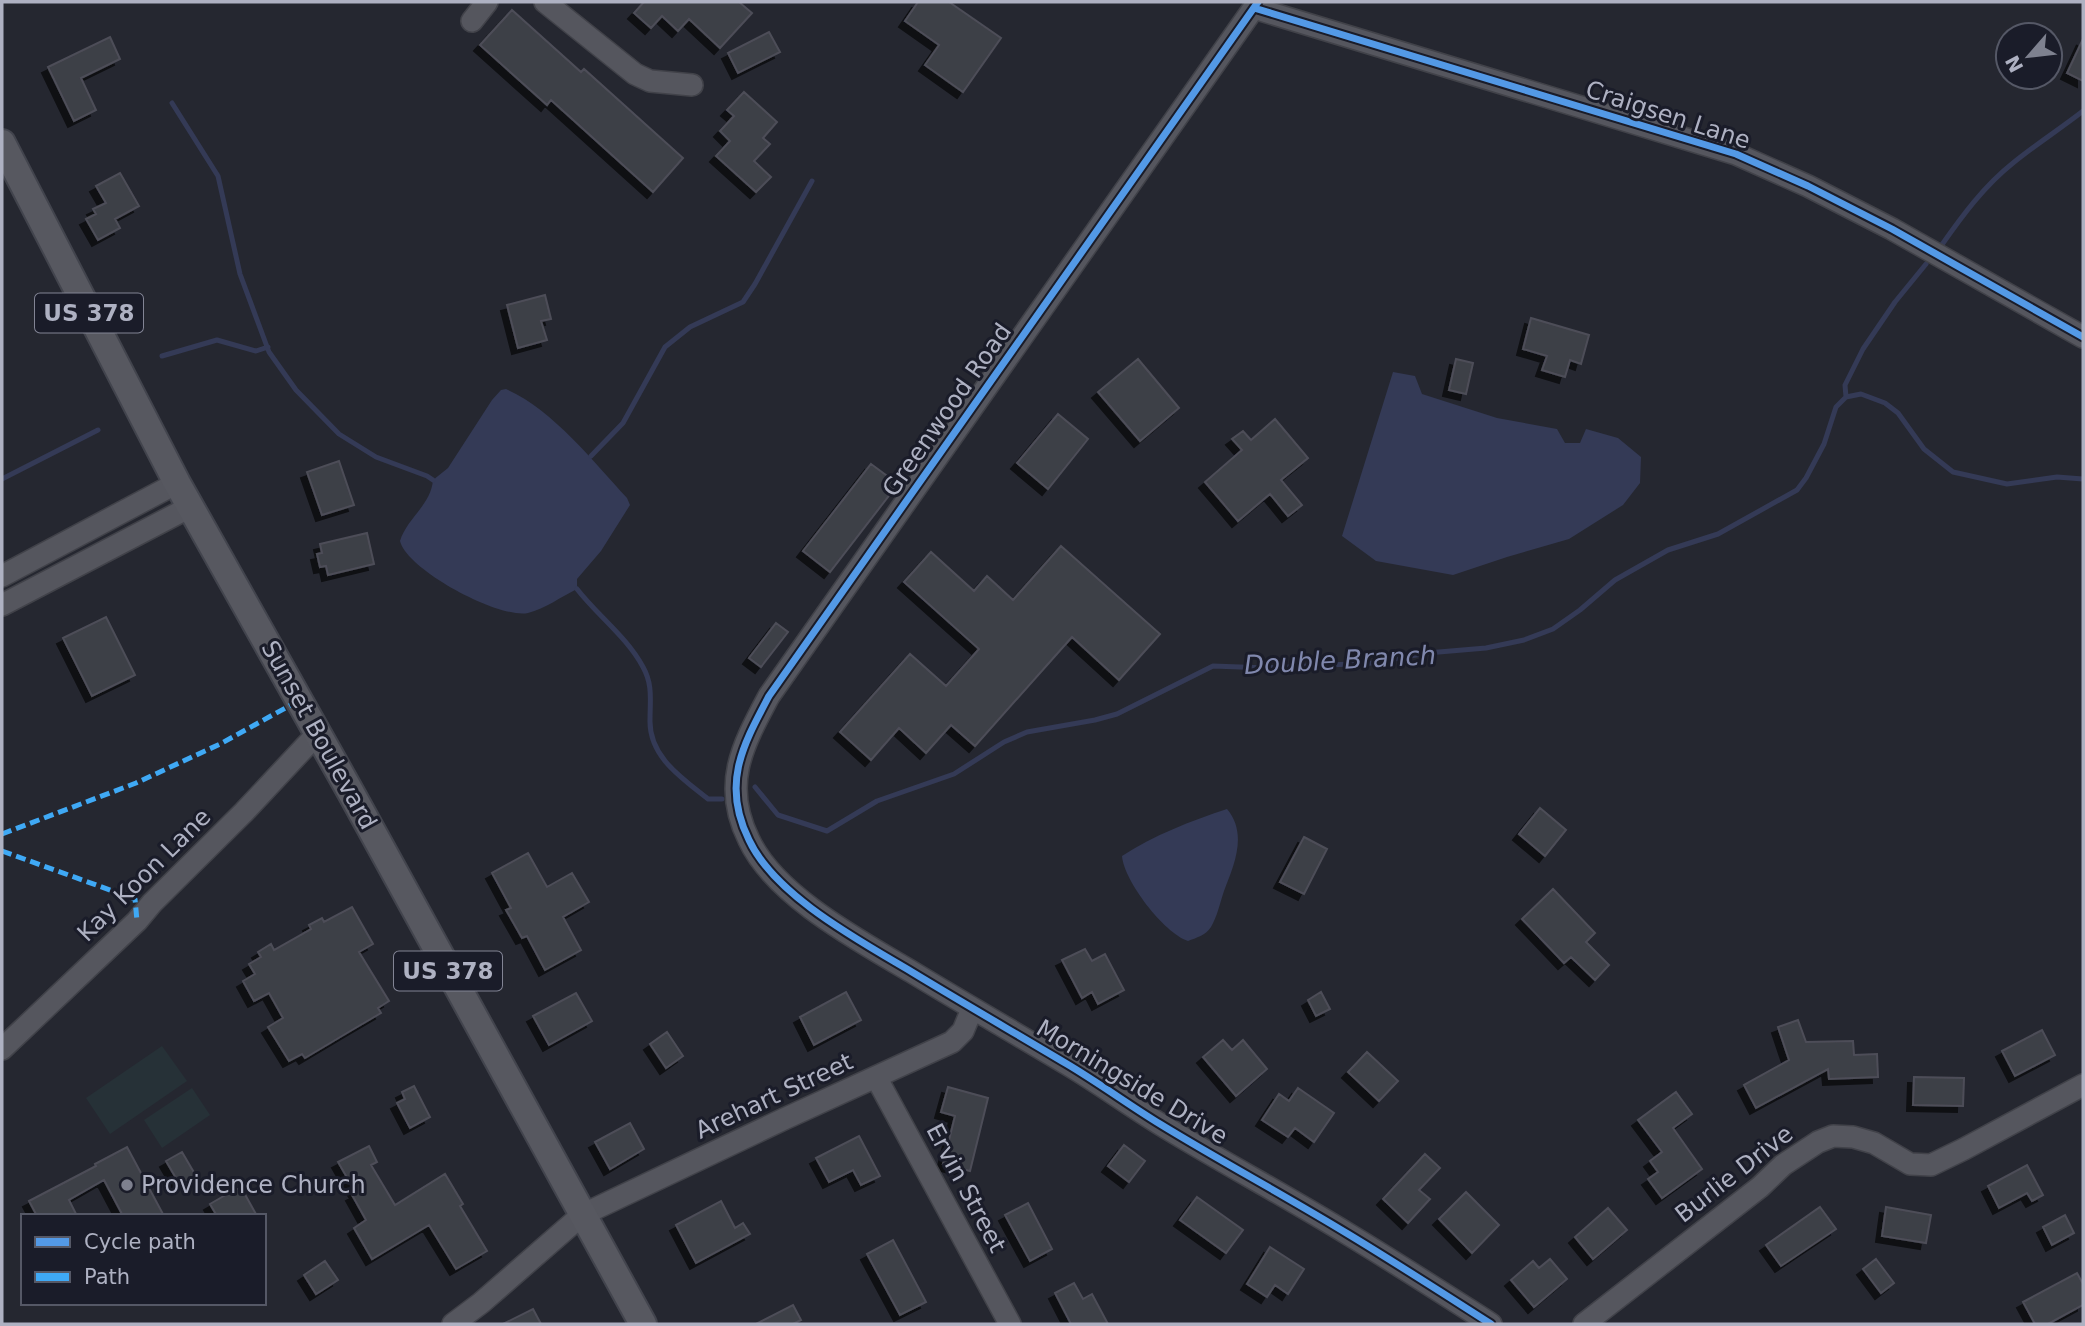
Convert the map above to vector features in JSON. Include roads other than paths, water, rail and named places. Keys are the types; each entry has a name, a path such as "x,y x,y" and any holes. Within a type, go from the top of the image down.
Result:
{"main road":[{"name":"Sunset Boulevard","path":"2,143 190,507 318,733 643,1324"}],"street":[{"path":"471,21 487,2"},
{"path":"545,2 635,74 650,81 692,85"},
{"name":"Craigsen Lane","path":"1256,5 1736,154 1892,229 2083,337"},
{"name":"Greenwood Road","path":"762,861 748,840 741,820 736,794 737,768 747,738 769,696 1256,5"},
{"path":"2,576 177,483"},
{"path":"2,605 190,507"},
{"name":"Kay Koon Lane","path":"2,1049 128,929 318,733"},
{"name":"Morningside Drive","path":"762,861 791,892 846,933 1069,1065 1161,1125 1348,1234 1491,1324"},
{"name":"Arehart Street","path":"453,1324 481,1304 582,1215 772,1124 953,1042 963,1031 972,1009"},
{"name":"Ervin Street","path":"876,1077 1010,1324"},
{"name":"Burlie Drive","path":"1584,1324 1783,1165 1818,1142 1833,1136 1853,1136 1874,1143 1910,1164 1931,1165 2083,1085"}],"water":[{"path":"1393,372 1415,376 1422,394 1497,418 1557,429 1565,443 1580,443 1586,429 1618,438 1641,457 1640,483 1623,505 1569,539 1453,575 1376,561 1342,536"},
{"path":"506,389 540,409 556,423 601,469 630,505 601,551 577,579 577,589 528,613 514,613 497,608 456,590 419,565 406,553 400,541 428,497 433,480 448,468 492,400 501,390"},
{"path":"1227,809 1237,829 1235,860 1211,927 1204,934 1188,941 1168,928 1147,905 1130,879 1122,856 1173,829"}],"waterway":[{"path":"172,103 218,176 240,274 269,352 296,390 339,434 376,457 433,480"},
{"name":"Double Branch","path":"1941,246 1992,181 2083,111"},
{"path":"591,456 623,423 665,347 690,327 743,302 812,181"},
{"name":"Double Branch","path":"755,787 778,815 827,831 877,801 954,774 1004,742 1027,732 1117,714 1213,666 1267,668 1372,663 1427,653 1486,648 1524,640 1553,629 1615,580 1668,550 1718,534 1797,490 1824,444 1836,407 1846,397 1845,385 1863,349 1895,302 1926,264"},
{"name":"Double Branch","path":"162,356 217,340 256,351 268,347"},
{"path":"1846,397 1861,394 1885,403 1898,413 1924,449 1953,472 2007,484 2057,477 2083,479"},
{"name":"Double Branch","path":"2,479 98,430"},
{"name":"Double Branch","path":"577,589 629,646 643,667 650,686 651,733 661,756 678,775 708,799 722,799"}],"place":[{"name":"Providence Church","path":"127,1185"}]}
